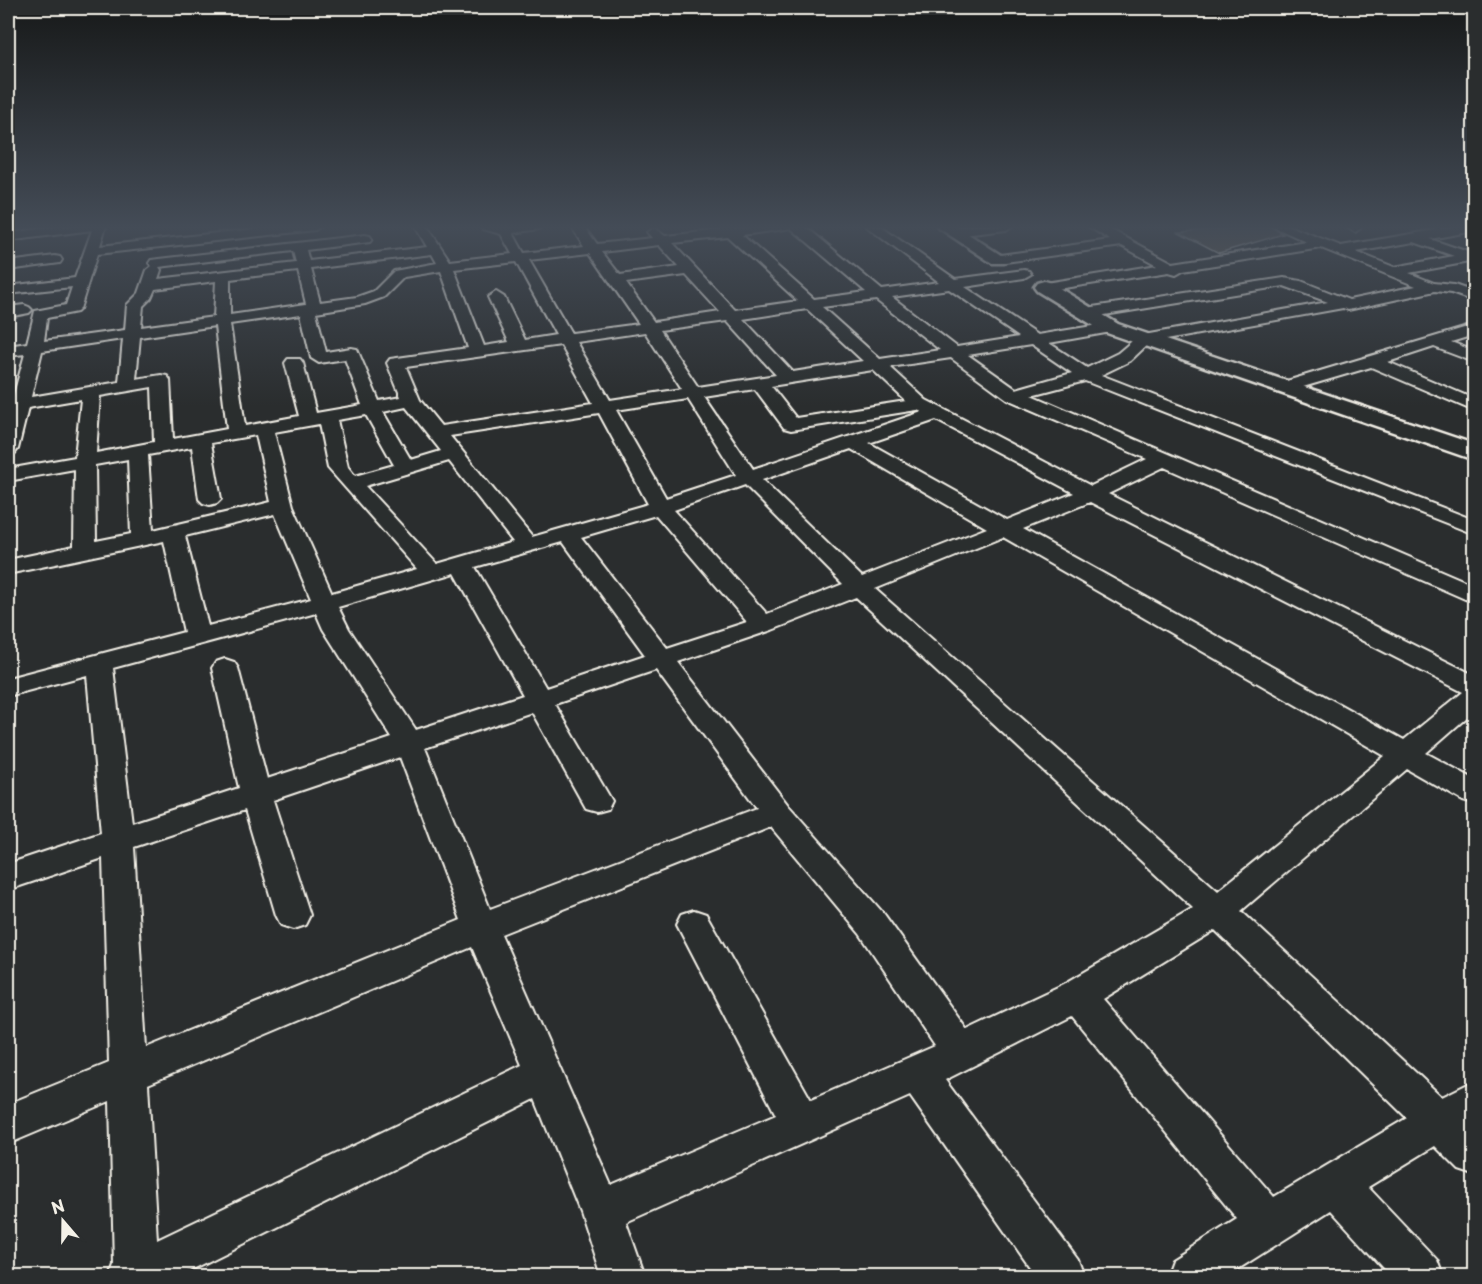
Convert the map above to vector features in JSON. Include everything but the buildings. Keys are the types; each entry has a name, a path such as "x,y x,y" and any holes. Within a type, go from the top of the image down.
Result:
{"street":[{"path":"8,290 45,286"},
{"path":"8,449 35,347 40,314 72,309 80,286"},
{"path":"128,381 135,305 146,295 149,286"},
{"path":"223,286 222,313 250,430 336,629 410,743 481,928 545,1074 601,1211 623,1276"},
{"path":"307,286 320,358 351,353 372,408 405,467"},
{"path":"8,351 133,326 311,303 379,286"},
{"path":"453,286 478,351"},
{"path":"538,286 661,507 763,625"},
{"path":"620,286 748,477 858,587 1218,910 1474,1155"},
{"path":"703,286 788,377"},
{"path":"789,286 876,365 929,409 1091,494 1474,687"},
{"path":"868,286 956,352 985,377 1013,394 1474,594"},
{"path":"527,545 411,401 396,363 808,303 945,286"},
{"path":"954,286 1086,375 1474,528"},
{"path":"1044,287 1051,286"},
{"path":"1206,286 1216,291"},
{"path":"1086,313 1258,286"},
{"path":"1299,286 1342,304"},
{"path":"1044,287 1111,328 1474,453"},
{"path":"1013,394 1086,375 1124,357 1144,339 1342,304 1355,305 1431,287 1443,287 1474,297"},
{"path":"496,297 519,345"},
{"path":"8,312 24,310"},
{"path":"435,433 692,391 1111,328"},
{"path":"1286,387 1474,330"},
{"path":"1435,342 1474,357"},
{"path":"1372,361 1474,406"},
{"path":"294,363 338,468 432,572"},
{"path":"20,404 91,392 128,381 161,380 164,446"},
{"path":"758,381 791,424 929,409"},
{"path":"85,550 85,461 91,392"},
{"path":"8,475 411,401"},
{"path":"8,687 324,603 661,507 852,442 929,409"},
{"path":"201,440 210,499"},
{"path":"852,442 1474,793"},
{"path":"138,451 142,538"},
{"path":"351,484 453,454"},
{"path":"8,877 763,625 1091,494 1164,459"},
{"path":"8,567 282,506"},
{"path":"173,532 198,637"},
{"path":"568,534 777,813 872,924 961,1053"},
{"path":"461,564 597,801"},
{"path":"99,663 118,842 135,1276 545,1074"},
{"path":"225,668 256,795 292,915"},
{"path":"601,1211 918,1074 1077,995 1218,910 1474,697"},
{"path":"8,1124 481,928 663,855 777,813"},
{"path":"694,924 802,1124"},
{"path":"1077,995 1269,1224"},
{"path":"918,1074 1062,1276"},
{"path":"1188,1276 1269,1224 1474,1100"},
{"path":"1336,1185 1421,1276"}]}
